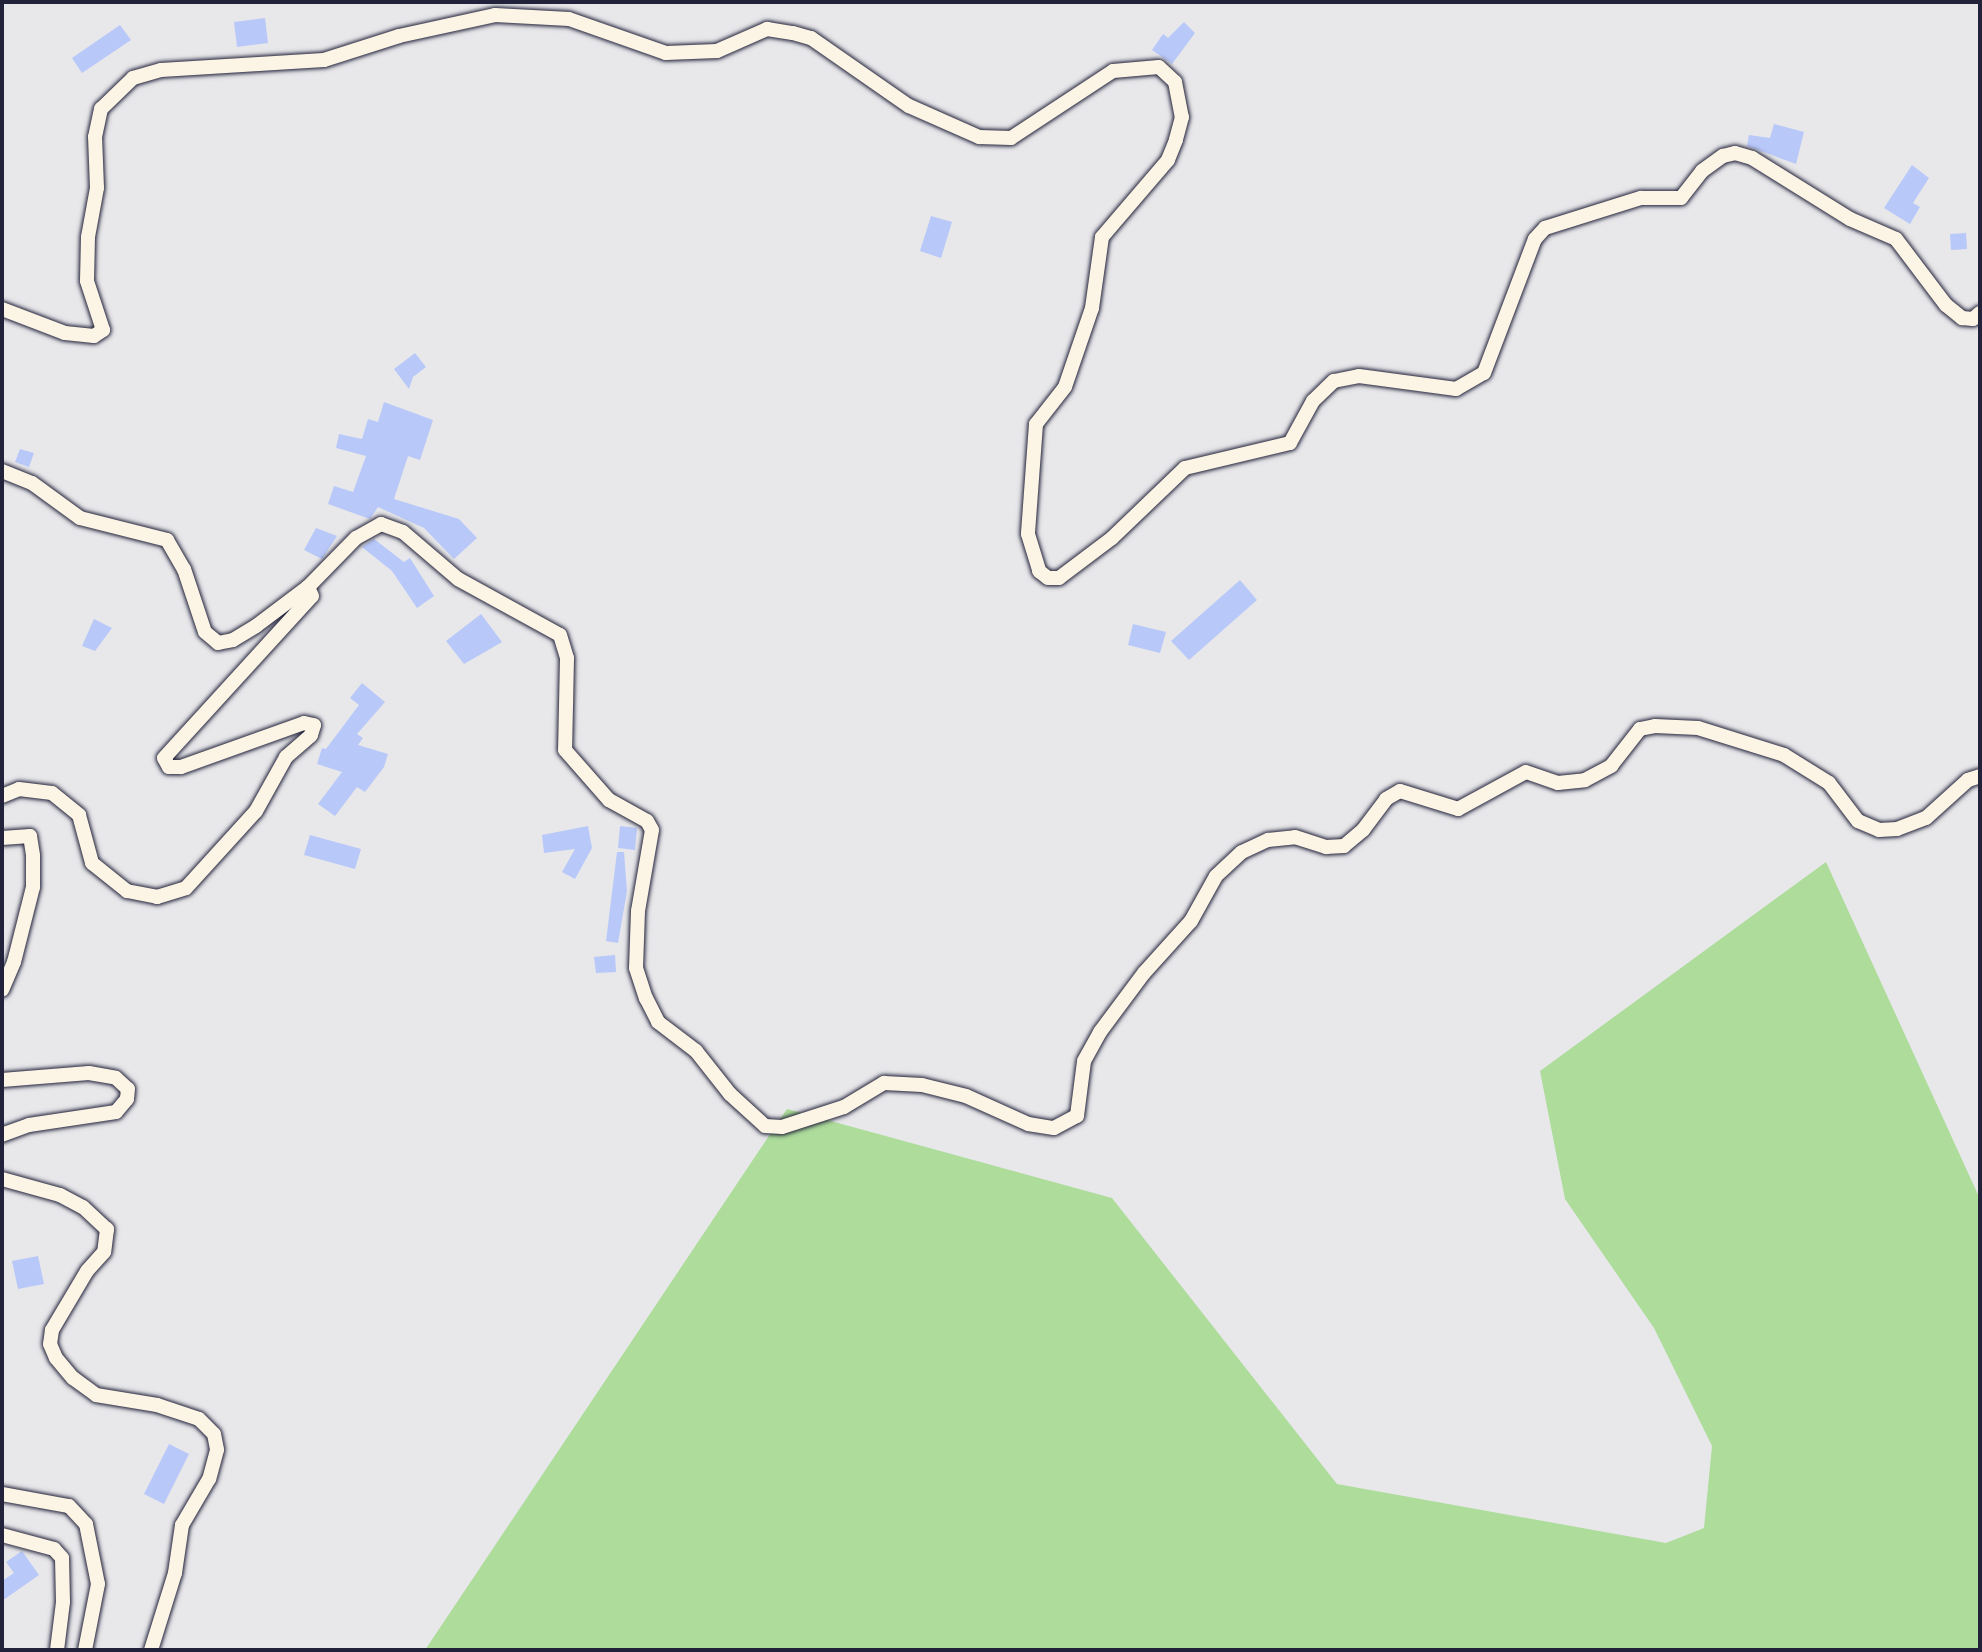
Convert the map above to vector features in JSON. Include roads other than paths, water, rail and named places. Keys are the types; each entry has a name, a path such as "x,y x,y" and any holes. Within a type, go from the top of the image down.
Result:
{"street":[{"path":"2,309 65,333 94,336 103,330 87,281 88,237 97,188 95,136 101,109 133,78 161,70 324,60 399,36 495,15 569,19 666,53 717,51 767,29 793,33 811,38 909,106 979,137 1011,138 1113,71 1159,67 1175,82 1181,99 1176,140 1168,160 1102,237 1092,308 1065,387 1036,424 1028,534 1039,571 1048,578 1059,578 1112,538 1185,468 1290,443 1313,401 1334,381 1359,376 1456,389 1484,373 1535,239 1545,228 1641,198 1681,198 1702,171 1723,156 1752,158 1850,219 1896,239 1946,305 1962,318 1973,319 1980,313"},
{"path":"2,471 32,483 80,518 167,540 184,569 205,632 218,643 233,640 256,626 308,586 356,538 381,524 403,532 457,579 560,635 567,658 565,751 609,800 647,821 652,830 638,911 636,968 646,998 658,1022 696,1051 730,1094 765,1126 782,1126 844,1107 884,1083 922,1084 967,1096 1028,1124 1054,1128 1077,1116 1084,1061 1100,1032 1144,973 1191,921 1216,876 1242,852 1268,840 1295,837 1326,847 1344,846 1363,830 1386,799 1400,791 1458,809 1526,772 1558,783 1586,780 1611,766 1640,729 1656,726 1698,728 1784,755 1829,783 1858,821 1879,830 1897,829 1926,818 1968,780 1980,776"},
{"path":"2,796 19,789 52,793 79,815 92,863 127,891 158,897 186,888 256,811 286,757 311,735 314,725 304,723 181,767 169,767 164,758 312,596 308,586"},
{"path":"2,838 30,836 33,887 20,940 2,990"},
{"path":"2,1080 89,1073 116,1078 128,1089 127,1099 116,1112 29,1125 2,1135"},
{"path":"2,1179 60,1195 83,1207 107,1229 104,1252 80,1281 52,1331 53,1351 73,1378 96,1395 157,1405 198,1419 214,1434 217,1450 209,1479 182,1525 176,1573 151,1650"},
{"path":"2,1494 69,1506 86,1524 98,1584 85,1650"},
{"path":"2,1535 54,1549 62,1558 63,1602 57,1650"}]}
